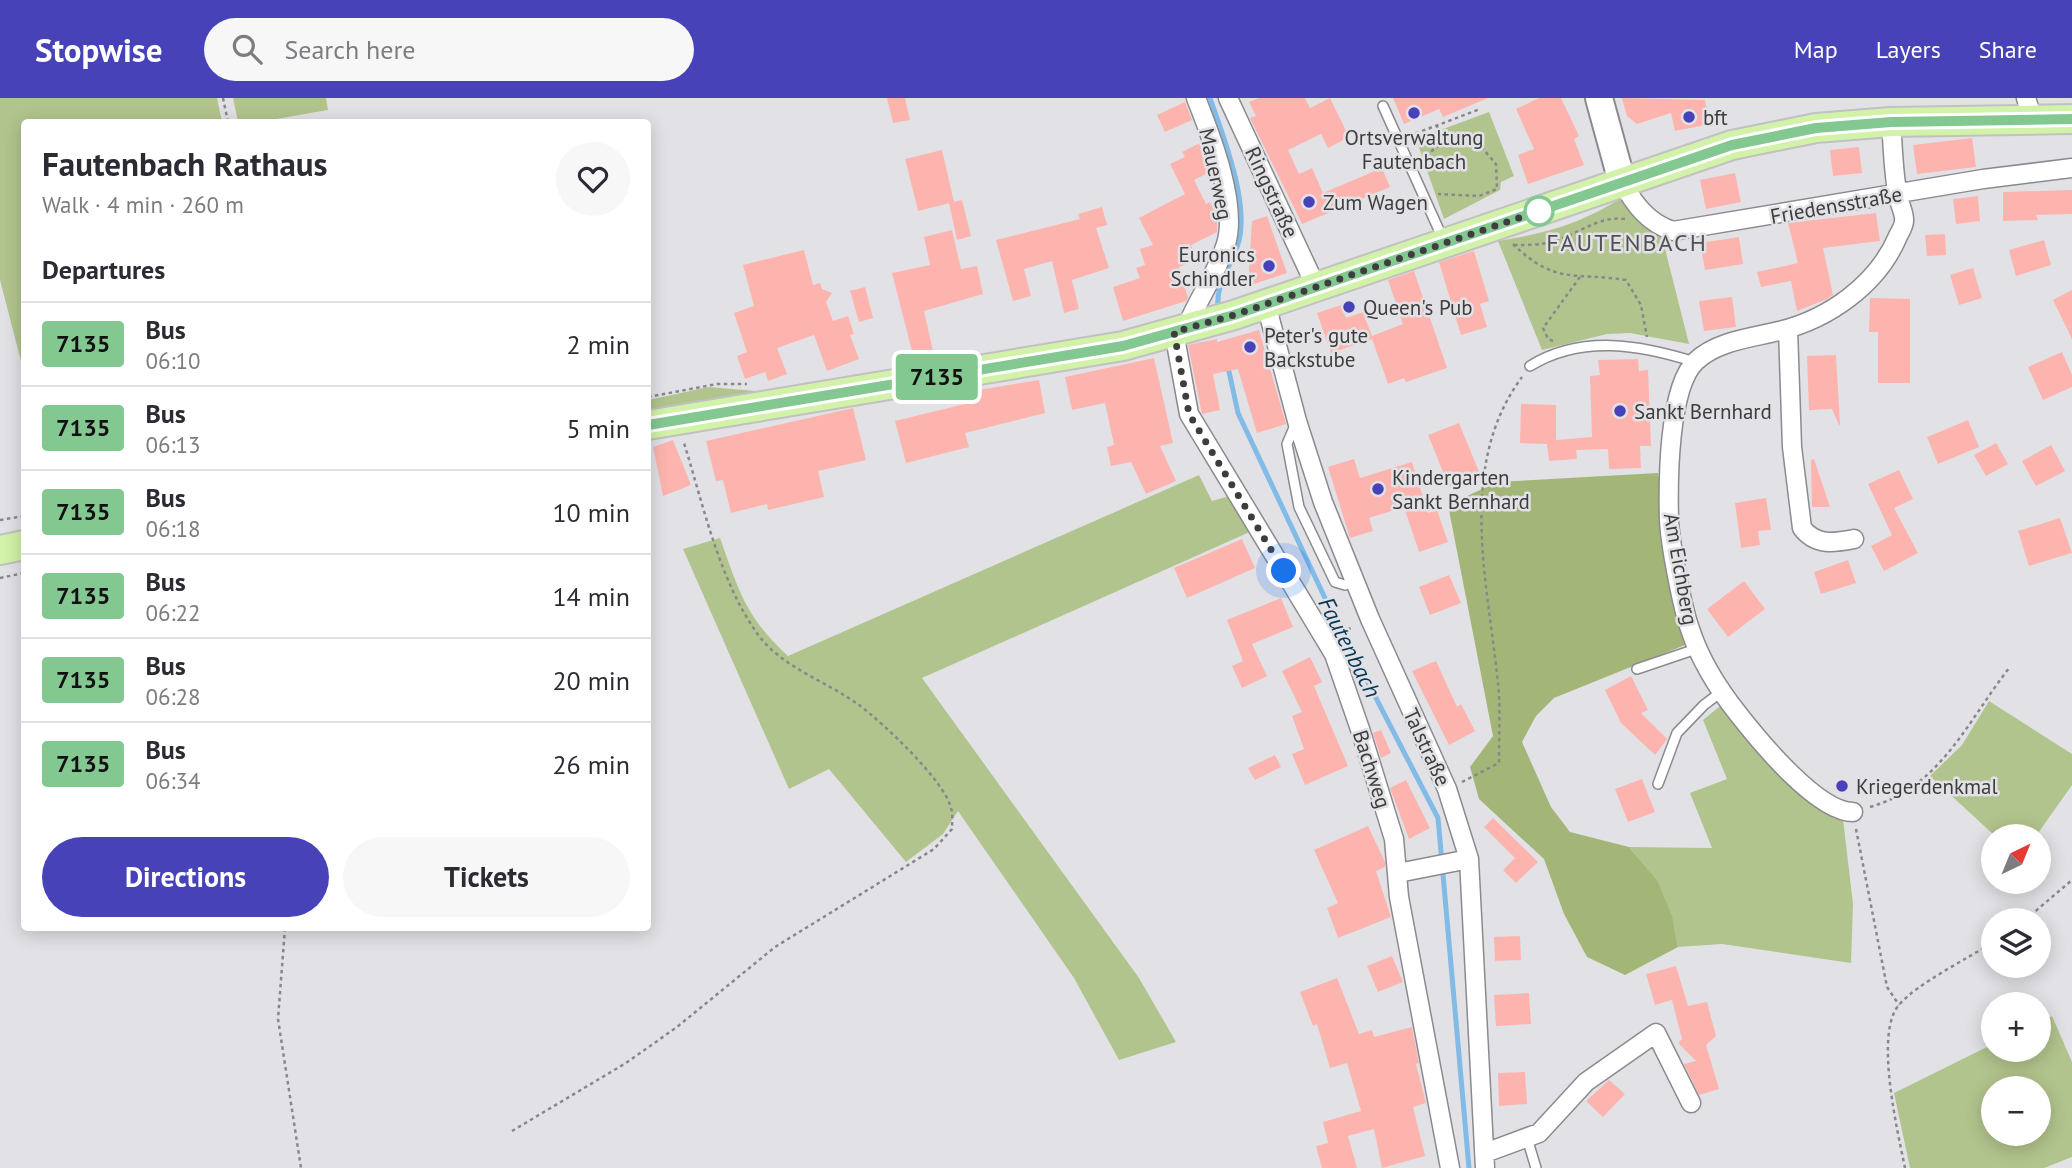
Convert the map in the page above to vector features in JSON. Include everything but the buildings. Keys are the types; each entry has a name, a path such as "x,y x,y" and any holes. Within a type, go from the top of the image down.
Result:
{"main road":[{"path":"651,424 1123,346 1266,304 1732,145 1816,128 2030,109 2072,119"},
{"path":"0,550 21,546"}],"street":[{"name":"Mauerweg","path":"1196,98 1210,132 1229,223 1221,259 1191,317 1203,324"},
{"name":"Ringstraße","path":"1228,98 1314,287"},
{"path":"1599,98 1622,182 1634,204 1659,226"},
{"path":"1695,362 1714,347 1788,329 1857,293 1889,257 1904,221 1897,195 1891,122"},
{"name":"Friedensstraße","path":"1659,226 1673,230 1700,228 1983,179 2072,168"},
{"name":"Talstraße","path":"1266,304 1297,422 1322,502 1411,714 1447,789 1469,859 1485,1161"},
{"name":"Bachweg","path":"1203,324 1189,414 1334,654 1394,839 1399,897 1450,1168"},
{"path":"1788,329 1792,447 1802,528 1810,537 1830,544 1854,539"},
{"name":"Am Eichberg","path":"1695,362 1689,370 1674,412 1669,522 1689,628 1721,692 1787,769 1829,806 1853,813"},
{"path":"1398,873 1427,865 1469,859"},
{"path":"1485,1161 1539,1133 1586,1082 1656,1033 1691,1103"}],"lane":[{"path":"1383,106 1444,243"},
{"path":"1530,366 1547,356 1579,346 1648,348 1695,362"},
{"path":"1637,669 1699,648"},
{"path":"1658,784 1677,733 1721,692"},
{"path":"1527,1138 1536,1168"}],"path":[{"path":"223,98 227,119"},
{"path":"1399,139 1480,109"},
{"path":"1437,125 1443,143"},
{"path":"1410,166 1443,143 1467,139 1477,142 1496,164 1497,189 1479,196 1441,193 1424,197"},
{"path":"1648,348 1641,305 1626,280 1580,277 1538,267 1514,245 1548,243 1615,218 1659,226"},
{"path":"1579,346 1548,339 1543,328 1580,277"},
{"path":"1447,789 1499,764 1499,694 1485,591 1482,510 1489,440 1507,398 1530,366"},
{"path":"651,396 717,384 757,385"},
{"path":"512,1131 626,1063 677,1027 775,947 934,849 952,829 951,808 943,792 908,748 860,706 792,664 761,638 739,604 718,550 677,420"},
{"path":"0,520 21,516"},
{"path":"0,578 21,574"},
{"path":"1899,1004 1887,987 1853,813 1889,802 1935,769 1956,747 1984,701 2010,667"},
{"path":"2039,908 2072,880"},
{"path":"285,931 278,1019 301,1168"},
{"path":"1905,1168 1888,1058 1891,1020 1899,1004 1981,950"}],"green space":[{"path":"0,98 217,98 221,119 21,119 21,361 0,280"},
{"path":"233,98 326,98 328,110 276,119 237,119"},
{"path":"1489,112 1514,176 1501,182 1500,190 1444,219 1416,139"},
{"path":"1620,199 1661,233 1689,344 1630,333 1607,334 1542,350 1498,241 1561,227"},
{"path":"709,387 768,392 651,412 651,399"},
{"path":"1658,473 1685,645 1554,698 1536,716 1522,742 1551,807 1570,832 1629,847 1658,882 1672,916 1678,947 1625,975 1587,957 1564,914 1544,859 1479,799 1470,767 1493,736 1448,505 1497,482"},
{"path":"1199,475 1212,501 1229,496 1252,531 922,678 1139,978 1176,1042 1119,1060 1074,978 958,811 943,834 906,862 829,769 789,789 683,549 720,538 745,602 762,628 788,656"},
{"path":"1989,701 2072,754 2072,785 2044,824 1982,824 1930,776 1962,745"},
{"path":"1725,702 1843,819 1853,904 1851,963 1722,944 1678,947 1662,893 1629,847 1712,848 1690,793 1727,779 1703,720"},
{"path":"2052,1016 2072,1062 2072,1157 2044,1168 1910,1168 1894,1093 1981,1050 1981,1062 2051,1062"}],"waterway":[{"name":"Fautenbach","path":"1210,98 1228,149 1241,207 1239,241 1221,285 1219,312"},
{"name":"Fautenbach","path":"1228,367 1238,413 1332,613 1438,818 1469,1168"}],"bus line":[{"name":"7135","path":"651,424 1123,346 1234,315 1732,145 1816,128 1891,122 2072,119"}],"place":[{"name":"Ortsverwaltung Fautenbach","path":"1414,113"},
{"name":"bft","path":"1689,117"},
{"name":"Zum Wagen","path":"1309,202"},
{"name":"Euronics Schindler","path":"1269,266"},
{"name":"Queen's Pub","path":"1349,307"},
{"name":"Peter's gute Backstube","path":"1250,347"},
{"name":"Sankt Bernhard","path":"1620,411"},
{"name":"Kindergarten Sankt Bernhard","path":"1378,489"},
{"name":"Kriegerdenkmal","path":"1842,786"}],"district":[{"name":"FAUTENBACH","path":"1627,242"}],"route":[{"path":"1284,571 1189,414 1174,332 1234,315 1539,211"}]}
